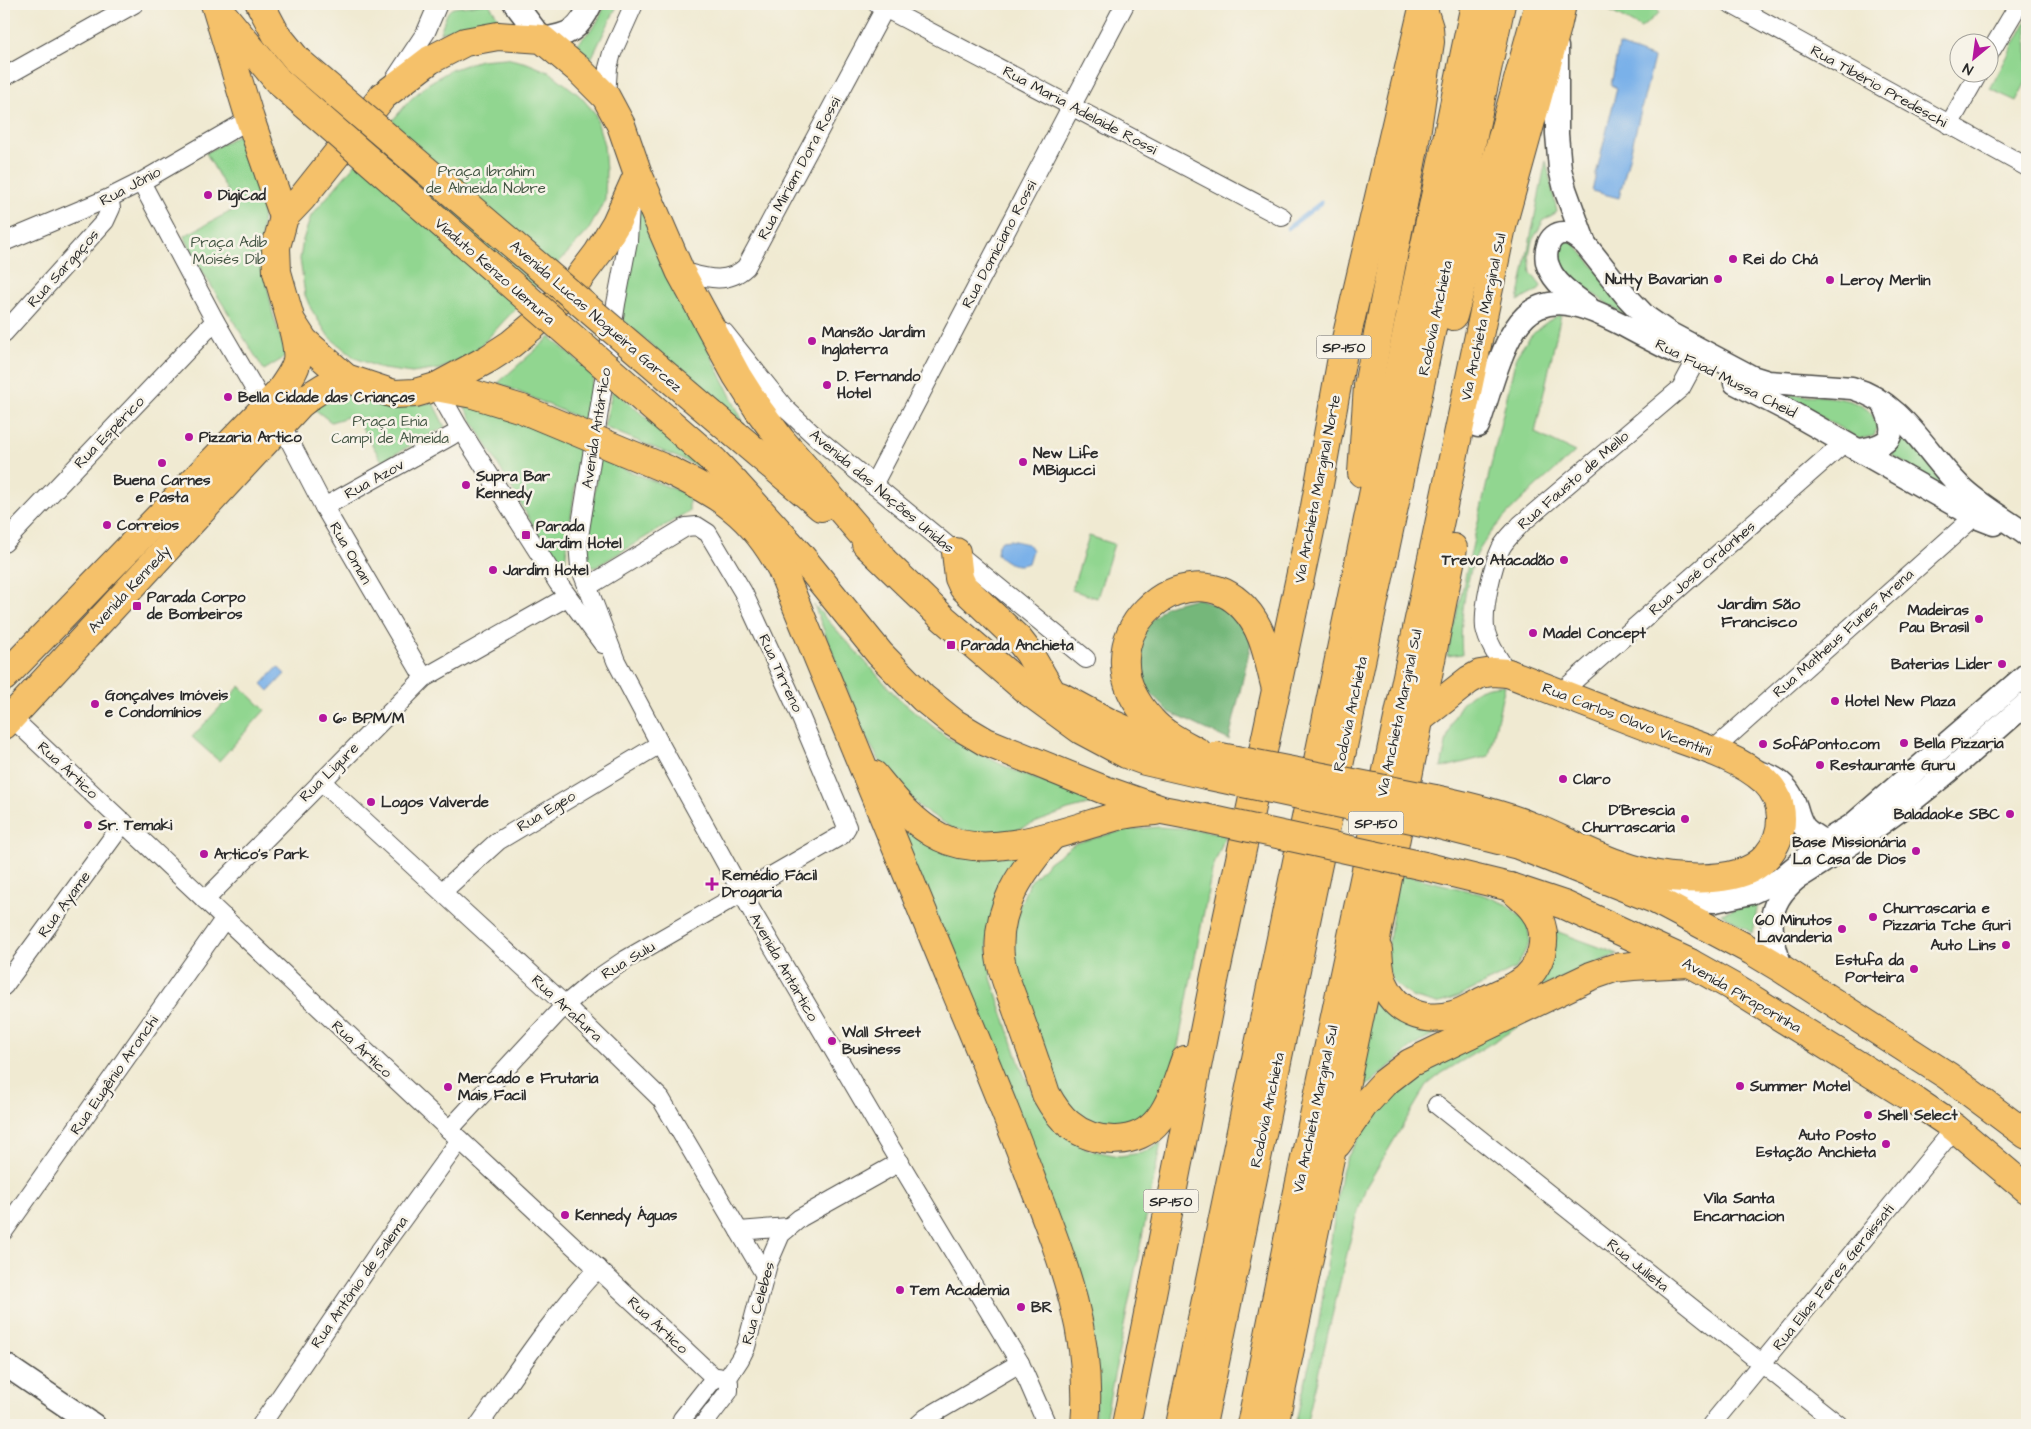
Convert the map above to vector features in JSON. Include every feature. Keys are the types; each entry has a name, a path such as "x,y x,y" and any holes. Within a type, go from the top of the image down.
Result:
{"main road":[{"name":"Viaduto Kenzo Uemura","path":"215,4 278,81 713,460 799,554 880,654 940,713 986,742 1102,789 1162,810"},
{"path":"215,4 250,119 284,217"},
{"name":"Avenida Lucas Nogueira Garcez","path":"260,4 276,34 298,61 880,556 944,619 1025,689 1081,730 1126,754 1145,761 1208,762"},
{"name":"Rodovia Anchieta","path":"1180,1425 1474,4"},
{"name":"Rodovia Anchieta","path":"1202,1425 1312,892 1501,4"},
{"path":"1385,552 1420,445 1474,234 1539,4"},
{"path":"1366,521 1362,475 1368,386 1421,107 1430,42 1423,6"},
{"name":"Via Anchieta Marginal Norte","path":"1215,976 1277,694 1314,512 1343,352 1423,6"},
{"name":"Via Anchieta Marginal Sul","path":"1251,1425 1294,1210 1503,222 1559,15"},
{"path":"542,39 498,36 465,42 430,60 384,96 302,198 284,217 276,247 277,272 291,321 304,341 346,378 394,394 415,394 436,387 488,359 535,324 576,282 598,253 616,223 635,182"},
{"name":"Avenida das Nações Unidas","path":"542,39 578,69 606,97 621,125 635,182 680,271 737,376 781,440 880,556"},
{"path":"1274,1425 1377,934 1418,720 1478,426 1507,255 1507,240 1503,222"},
{"name":"Avenida Kennedy","path":"8,721 174,540 273,417 278,394 295,370 299,359 291,321"},
{"name":"Avenida Kennedy","path":"4,676 273,417 334,382 346,378"},
{"path":"436,387 473,394 522,409 666,469 699,486 736,510 766,542 781,568 1008,1116 1058,1249 1073,1297 1083,1340 1085,1425"},
{"path":"956,552 959,578 963,587 1020,640 1051,691"},
{"path":"1277,694 1267,652 1259,631 1244,608 1219,592 1202,589 1177,592 1157,601 1134,624 1126,648 1124,671 1134,697 1150,720 1208,762 1433,811 1504,816 1567,842 1654,899 1752,951 1782,970 1948,1076 2027,1135"},
{"name":"Avenida Lucas Nogueira Garcez","path":"944,619 1051,691 1119,727 1208,762"},
{"path":"1418,720 1469,680 1480,674 1493,672 1508,673"},
{"name":"Rua Carlos Olavo Vicentini","path":"1508,673 1746,766 1766,782 1773,791 1782,824 1779,838 1764,859 1745,871 1712,877 1672,877 1659,875 1624,865 1567,842"},
{"path":"857,755 904,810 930,832 949,842 984,847 1052,836 1116,816 1162,810"},
{"name":"Avenida Piraporinha","path":"1162,810 1424,866 1510,887 1564,905 1690,963 1748,996 1911,1098 1955,1128 2027,1189"},
{"path":"1433,811 1654,899"},
{"path":"1052,836 1025,869 1011,892 1006,904 1001,928 1000,956 1003,972 1046,1094 1052,1105 1068,1124 1086,1134 1115,1140 1130,1138 1143,1133 1158,1121 1171,1098 1215,976"},
{"path":"1377,934 1383,984 1396,1003 1411,1014 1430,1018 1454,1015 1519,984 1527,977 1537,962 1543,944 1542,926 1535,912 1510,887"},
{"path":"1331,1154 1364,1106 1384,1083 1410,1063 1614,968 1690,963"},
{"name":"SP-150","path":"1126,1425 1215,976"}],"street":[{"path":"4,76 134,4"},
{"path":"384,96 426,32 438,4"},
{"path":"542,39 565,35 573,31 584,19 591,4"},
{"path":"606,97 608,68 612,53 634,4"},
{"name":"Rua Domiciano Rossi","path":"873,485 1125,4"},
{"name":"Rua Tibério Predeschi","path":"1731,4 2027,167"},
{"path":"1998,39 2019,4"},
{"name":"Avenida das Nações Unidas","path":"518,5 542,39"},
{"name":"Rua Maria Adelaide Rossi","path":"881,6 1282,217"},
{"name":"Rua Miriam Dora Rossi","path":"680,271 710,279 722,280 731,278 746,267 881,6"},
{"name":"Rua Fuad Mussa Cheid","path":"1559,15 1557,134 1560,169 1573,213 1585,244 1627,297 1646,318 1669,333 1752,378 1768,382 1852,388 1864,391 1882,401 1912,428 1949,475 1965,490 2027,535"},
{"path":"1949,125 1973,82"},
{"name":"Rua Jônio","path":"6,239 109,198 141,182 250,119"},
{"name":"Rua Oman","path":"141,182 215,322 273,417 424,678"},
{"name":"Avenida Antártico","path":"635,182 628,241 616,304 578,543 580,567 616,661 660,744 742,894 1020,1363 1048,1425"},
{"name":"Rua Sargaços","path":"4,333 105,221 110,211 109,198"},
{"path":"1585,244 1574,235 1567,232 1561,233 1550,242 1546,250 1546,260 1551,273 1556,279 1590,308"},
{"name":"Avenida das Nações Unidas","path":"697,303 714,318 785,408 818,439 1086,659"},
{"name":"Rua Fuad Mussa Cheid","path":"1478,426 1505,350 1515,329 1526,316 1537,308 1549,304 1565,303 1590,308 1789,410 1974,516 2027,535"},
{"name":"Rua Espérico","path":"4,543 215,322"},
{"name":"Rua Fausto de Mello","path":"1508,673 1492,646 1485,627 1485,614 1492,574 1502,547 1520,524 1681,388 1695,362"},
{"name":"Avenida Antártico","path":"436,387 456,424 567,597 616,661"},
{"path":"1851,446 1876,447 1888,439 1892,432 1891,424 1882,401"},
{"name":"Rua Azov","path":"324,507 451,436"},
{"name":"Rua José Ordonhes","path":"1560,693 1851,446"},
{"name":"Rua Matheus Funes Arena","path":"1712,752 1974,516"},
{"name":"Rua Tirreno","path":"587,587 691,525 702,529 708,534 743,592 795,704 846,823 847,827 842,835"},
{"name":"Rua Ligure","path":"204,900 424,678 567,597"},
{"path":"1782,970 1773,946 1771,929 1772,914 1779,896 1833,846 1851,826 2027,674"},
{"path":"1654,899 1715,901 1751,893 1779,880 1792,868 1923,793 2027,703"},
{"name":"Rua Ártico","path":"8,721 124,822 204,900 454,1135 721,1379"},
{"name":"Rua Egeo","path":"443,891 498,841 660,744"},
{"name":"Rua Carlos Olavo Vicentini","path":"1746,766 1770,776 1785,786 1792,796 1801,822"},
{"name":"Rua Arafura","path":"320,781 443,891 565,1005 660,1099 765,1275"},
{"name":"Rua Ayame","path":"4,986 124,822"},
{"path":"1801,822 1810,832 1833,846"},
{"path":"1792,868 1799,845 1801,822"},
{"name":"Rua Sulu","path":"454,1135 565,1005 591,983 625,960 842,835"},
{"name":"Rua Eugênio Aronchi","path":"4,1231 224,918"},
{"name":"Rua Julieta","path":"1437,1106 1839,1425"},
{"name":"Rua Elias Feres Geraissati","path":"1711,1425 1955,1128"},
{"name":"Rua Antônio de Salema","path":"260,1425 378,1254 454,1135"},
{"name":"Rua Celebes","path":"680,1425 682,1420 740,1359 746,1347 772,1253 782,1234 788,1227 814,1210 900,1162"},
{"name":"Rua Celebes","path":"739,1231 788,1227"},
{"path":"479,1425 573,1294 598,1268"},
{"path":"918,1425 926,1418 1020,1363"},
{"path":"4,1364 94,1425"},
{"name":"Rua Celebes","path":"703,1425 729,1391 729,1383 721,1379"}],"green space":[{"path":"489,4 502,23 440,33 449,11 455,8"},
{"path":"606,4 618,4 591,59 575,47 596,24"},
{"path":"1597,4 1656,4 1659,13 1641,28"},
{"path":"2027,19 2027,80 2016,101 1990,89 1994,82 1998,82 1998,74"},
{"name":"Praça Ibrahim de Almeida Nobre","path":"506,58 527,63 551,73 579,95 595,113 604,145 606,171 605,200 588,231 474,353 440,369 412,373 383,369 355,358 329,337 311,309 305,295 300,259 303,240 311,216 410,100 429,83 451,70 480,60"},
{"name":"Praça Adib Moisés Dib","path":"238,135 263,207 261,256 273,314 286,354 282,359 264,370 202,271 184,236 237,208 206,153"},
{"path":"1546,160 1557,212 1544,220 1532,241 1529,255 1531,273 1541,286 1539,290 1518,301"},
{"path":"639,205 744,424 621,319"},
{"path":"1568,237 1651,331 1602,300 1556,262 1559,242"},
{"path":"1561,314 1535,433 1575,452 1512,509 1481,547 1475,557 1464,599 1461,629 1462,654 1447,656 1516,357 1535,332"},
{"path":"550,337 594,375 586,421 498,383"},
{"path":"613,389 703,468 604,427"},
{"path":"1782,394 1832,397 1858,404 1868,410 1874,418 1877,429 1874,436 1859,439"},
{"name":"Praça Enia Campi de Almeida","path":"344,395 394,406 433,403 445,427 382,461 354,415 331,422 313,408 327,399"},
{"path":"463,404 500,412 580,450 563,577"},
{"path":"1902,431 1953,494 1892,455"},
{"path":"599,459 689,495 689,511 596,567 592,567 585,562"},
{"path":"1089,536 1114,544 1097,598 1072,590"},
{"path":"1197,598 1240,615 1251,643 1229,740 1169,712 1136,678 1132,659 1145,627 1166,606"},
{"path":"814,605 898,698 946,737 1019,773 1103,801 1068,810 1014,831 980,834 952,828 920,807 887,773 865,736"},
{"path":"1505,685 1489,756 1441,768 1453,720 1465,700 1485,688"},
{"path":"240,686 265,710 219,761 192,737"},
{"path":"898,821 1025,849 987,939 991,978 1021,1068 1033,1093 1066,1135 1089,1150 1119,1156 1142,1153 1161,1143 1104,1425 1094,1425 1097,1387"},
{"path":"1158,827 1226,834 1212,870 1172,1077 1160,1102 1132,1130 1095,1126 1079,1115 1060,1095 1045,1065 1009,943 1016,915 1029,883 1049,862 1076,843 1125,830"},
{"path":"1398,873 1481,894 1506,904 1527,922 1530,942 1516,968 1460,996 1437,1004 1412,997 1394,983 1386,964"},
{"path":"1756,902 1757,910 1752,933 1721,913"},
{"path":"1553,930 1618,954 1527,993"},
{"path":"1373,997 1389,1014 1405,1024 1424,1028 1447,1027 1411,1048 1355,1096"},
{"path":"1539,1010 1513,1030 1442,1073 1427,1085 1366,1187 1355,1220 1306,1425 1295,1425 1318,1328 1341,1173 1348,1156 1373,1115 1398,1090 1433,1063"}],"water":[{"path":"1619,45 1654,58 1619,198 1592,191 1617,88 1611,85"},
{"path":"1010,540 1028,544 1032,550 1028,563 1011,564 997,554 998,545 1002,541"},
{"path":"278,667 285,674 269,691 262,684"}],"waterway":[{"path":"1288,228 1321,203"}],"place":[{"name":"DigiCad","path":"208,195"},
{"name":"Rei do Chá","path":"1733,259"},
{"name":"Nutty Bavarian","path":"1718,279"},
{"name":"Leroy Merlin","path":"1830,280"},
{"name":"Mansão Jardim Inglaterra","path":"812,341"},
{"name":"D. Fernando Hotel","path":"827,385"},
{"name":"Bella Cidade das Crianças","path":"228,397"},
{"name":"Pizzaria Artico","path":"189,437"},
{"name":"New Life MBigucci","path":"1023,462"},
{"name":"Buena Carnes e Pasta","path":"162,463"},
{"name":"Supra Bar Kennedy","path":"466,485"},
{"name":"Correios","path":"107,525"},
{"name":"Parada Jardim Hotel","path":"526,535"},
{"name":"Trevo Atacadão","path":"1564,560"},
{"name":"Jardim Hotel","path":"493,570"},
{"name":"Parada Corpo de Bombeiros","path":"137,606"},
{"name":"Madeiras Pau Brasil","path":"1979,619"},
{"name":"Madel Concept","path":"1533,633"},
{"name":"Parada Anchieta","path":"951,645"},
{"name":"Baterias Lider","path":"2002,664"},
{"name":"Hotel New Plaza","path":"1835,701"},
{"name":"Gonçalves Imóveis e Condomínios","path":"95,704"},
{"name":"6º BPM/M","path":"323,718"},
{"name":"Bella Pizzaria","path":"1904,743"},
{"name":"SofáPonto.com","path":"1763,744"},
{"name":"Restaurante Guru","path":"1820,765"},
{"name":"Claro","path":"1563,779"},
{"name":"Logos Valverde","path":"371,802"},
{"name":"Baladaoke SBC","path":"2010,814"},
{"name":"D’Brescia Churrascaria","path":"1685,819"},
{"name":"Sr. Temaki","path":"88,825"},
{"name":"Base Missionária La Casa de Dios","path":"1916,851"},
{"name":"Artico's Park","path":"204,854"},
{"name":"Remédio Fácil Drogaria","path":"712,884"},
{"name":"Churrascaria e Pizzaria Tche Guri","path":"1873,917"},
{"name":"60 Minutos Lavanderia","path":"1842,929"},
{"name":"Auto Lins","path":"2006,945"},
{"name":"Estufa da Porteira","path":"1914,969"},
{"name":"Wall Street Business","path":"832,1041"},
{"name":"Summer Motel","path":"1740,1086"},
{"name":"Mercado e Frutaria Mais Facil","path":"448,1087"},
{"name":"Shell Select","path":"1868,1115"},
{"name":"Auto Posto Estação Anchieta","path":"1886,1144"},
{"name":"Kennedy Águas","path":"565,1215"},
{"name":"Tem Academia","path":"900,1290"},
{"name":"BR","path":"1021,1307"}],"district":[{"name":"Jardim São Francisco","path":"1759,612"},
{"name":"Vila Santa Encarnacion","path":"1739,1206"}]}
